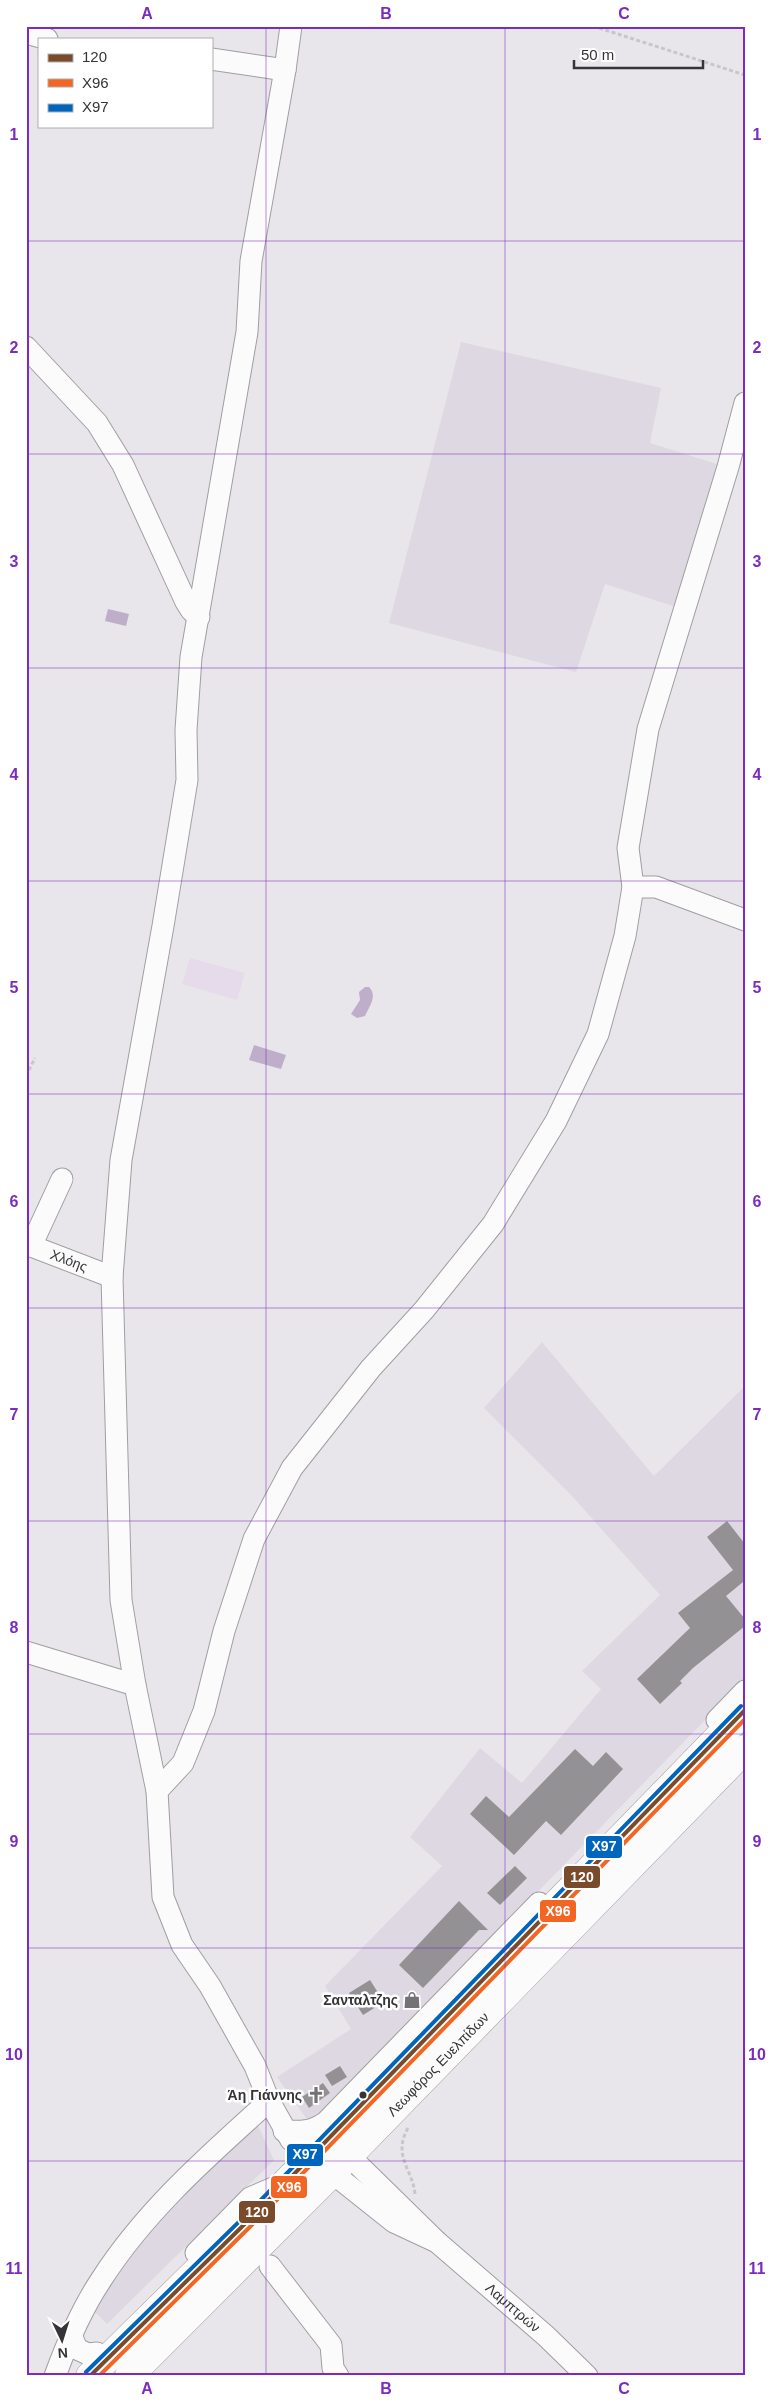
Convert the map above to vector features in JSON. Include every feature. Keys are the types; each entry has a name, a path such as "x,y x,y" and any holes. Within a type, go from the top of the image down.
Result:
{"main road":[{"name":"Λεωφόρος Ευελπίδων","path":"331,2162 330,2137 745,1710"},
{"name":"Λεωφόρος Ευελπίδων","path":"129,2376 331,2162 745,1750"},
{"name":"Λεωφόρος Ευελπίδων","path":"94,2364 262,2207 283,2184 331,2162"}],"street":[{"path":"291,26 251,261 247,332 191,666 186,730 187,780 164,926 122,1160 112,1277 121,1600 135,1685 157,1790 164,1897 182,1945 210,1986 254,2066 284,2131 291,2140 331,2162"},
{"path":"26,33 44,38"},
{"path":"212,59 285,70"},
{"path":"26,347 97,423 123,465 186,602 199,617"},
{"path":"157,1790 183,1764 204,1711 224,1631 254,1539 292,1468 371,1368 424,1310 493,1224 556,1121 598,1034 625,936 633,887 628,848 648,729 728,467 745,404"},
{"path":"633,887 656,888 745,920"},
{"path":"28,1245 62,1178"},
{"name":"Χλόης","path":"28,1245 112,1277"},
{"path":"26,1652 135,1685"},
{"path":"284,2131 302,2132 316,2129 326,2122 745,1691"},
{"path":"55,2376 71,2335 101,2280 128,2242 156,2210 221,2144 269,2101"},
{"name":"Λαμπτρών","path":"331,2162 418,2222 437,2242 546,2336 587,2376"},
{"name":"Λαμπτρών","path":"331,2162 394,2222 437,2242"},
{"path":"270,2266 331,2345 333,2368 338,2376"},
{"path":"71,2335 77,2349 88,2354 94,2364 77,2376"}],"path":[{"path":"593,26 745,75"},
{"path":"26,1076 35,1058"},
{"path":"410,2126 404,2136 402,2148 405,2168 415,2189 418,2222"}],"shaded area":[{"path":"461,342 661,388 650,443 720,465 676,607 605,584 576,672 389,623"},
{"path":"108,609 129,614 126,626 105,621"},
{"path":"190,958 245,973 237,1000 182,984"},
{"path":"365,987 369,987 372,990 373,998 365,1016 357,1018 351,1014 360,1000 359,992"},
{"path":"254,1045 286,1055 281,1069 249,1060"},
{"path":"542,1342 654,1476 745,1386 745,1679 311,2125 277,2077 351,2029 325,1986 442,1866 410,1837 480,1748 522,1783 601,1689 582,1671 660,1595 572,1496 484,1408"},
{"path":"252,2113 274,2160 107,2324 90,2307 137,2239"}],"building":[{"path":"727,1521 745,1544 745,1584 743,1582 726,1596 745,1619 745,1626 693,1668 680,1681 682,1683 660,1704 637,1679 690,1628 678,1613 733,1570 707,1537"},
{"path":"575,1749 593,1766 606,1752 623,1769 561,1835 546,1821 514,1855 470,1814 486,1796 509,1817"},
{"path":"515,1866 527,1878 500,1905 487,1893"},
{"path":"459,1901 488,1930 479,1930 423,1988 399,1965"},
{"path":"370,1980 384,2002 363,2015 349,1993"},
{"path":"340,2066 347,2077 332,2086 325,2075"},
{"name":"Άη Γιάννης","path":"323,2083 330,2093 309,2108 302,2097"}],"transit line":[{"name":"X97","path":"86,2372 258,2203 741,1706"},
{"name":"120","path":"90,2376 262,2207 745,1710"},
{"name":"Χ96","path":"99,2376 266,2211 745,1719"}],"place":[{"name":"Σανταλτζης","path":"412,2000"},
{"name":"Άη Γιάννης","path":"316,2095"}]}
